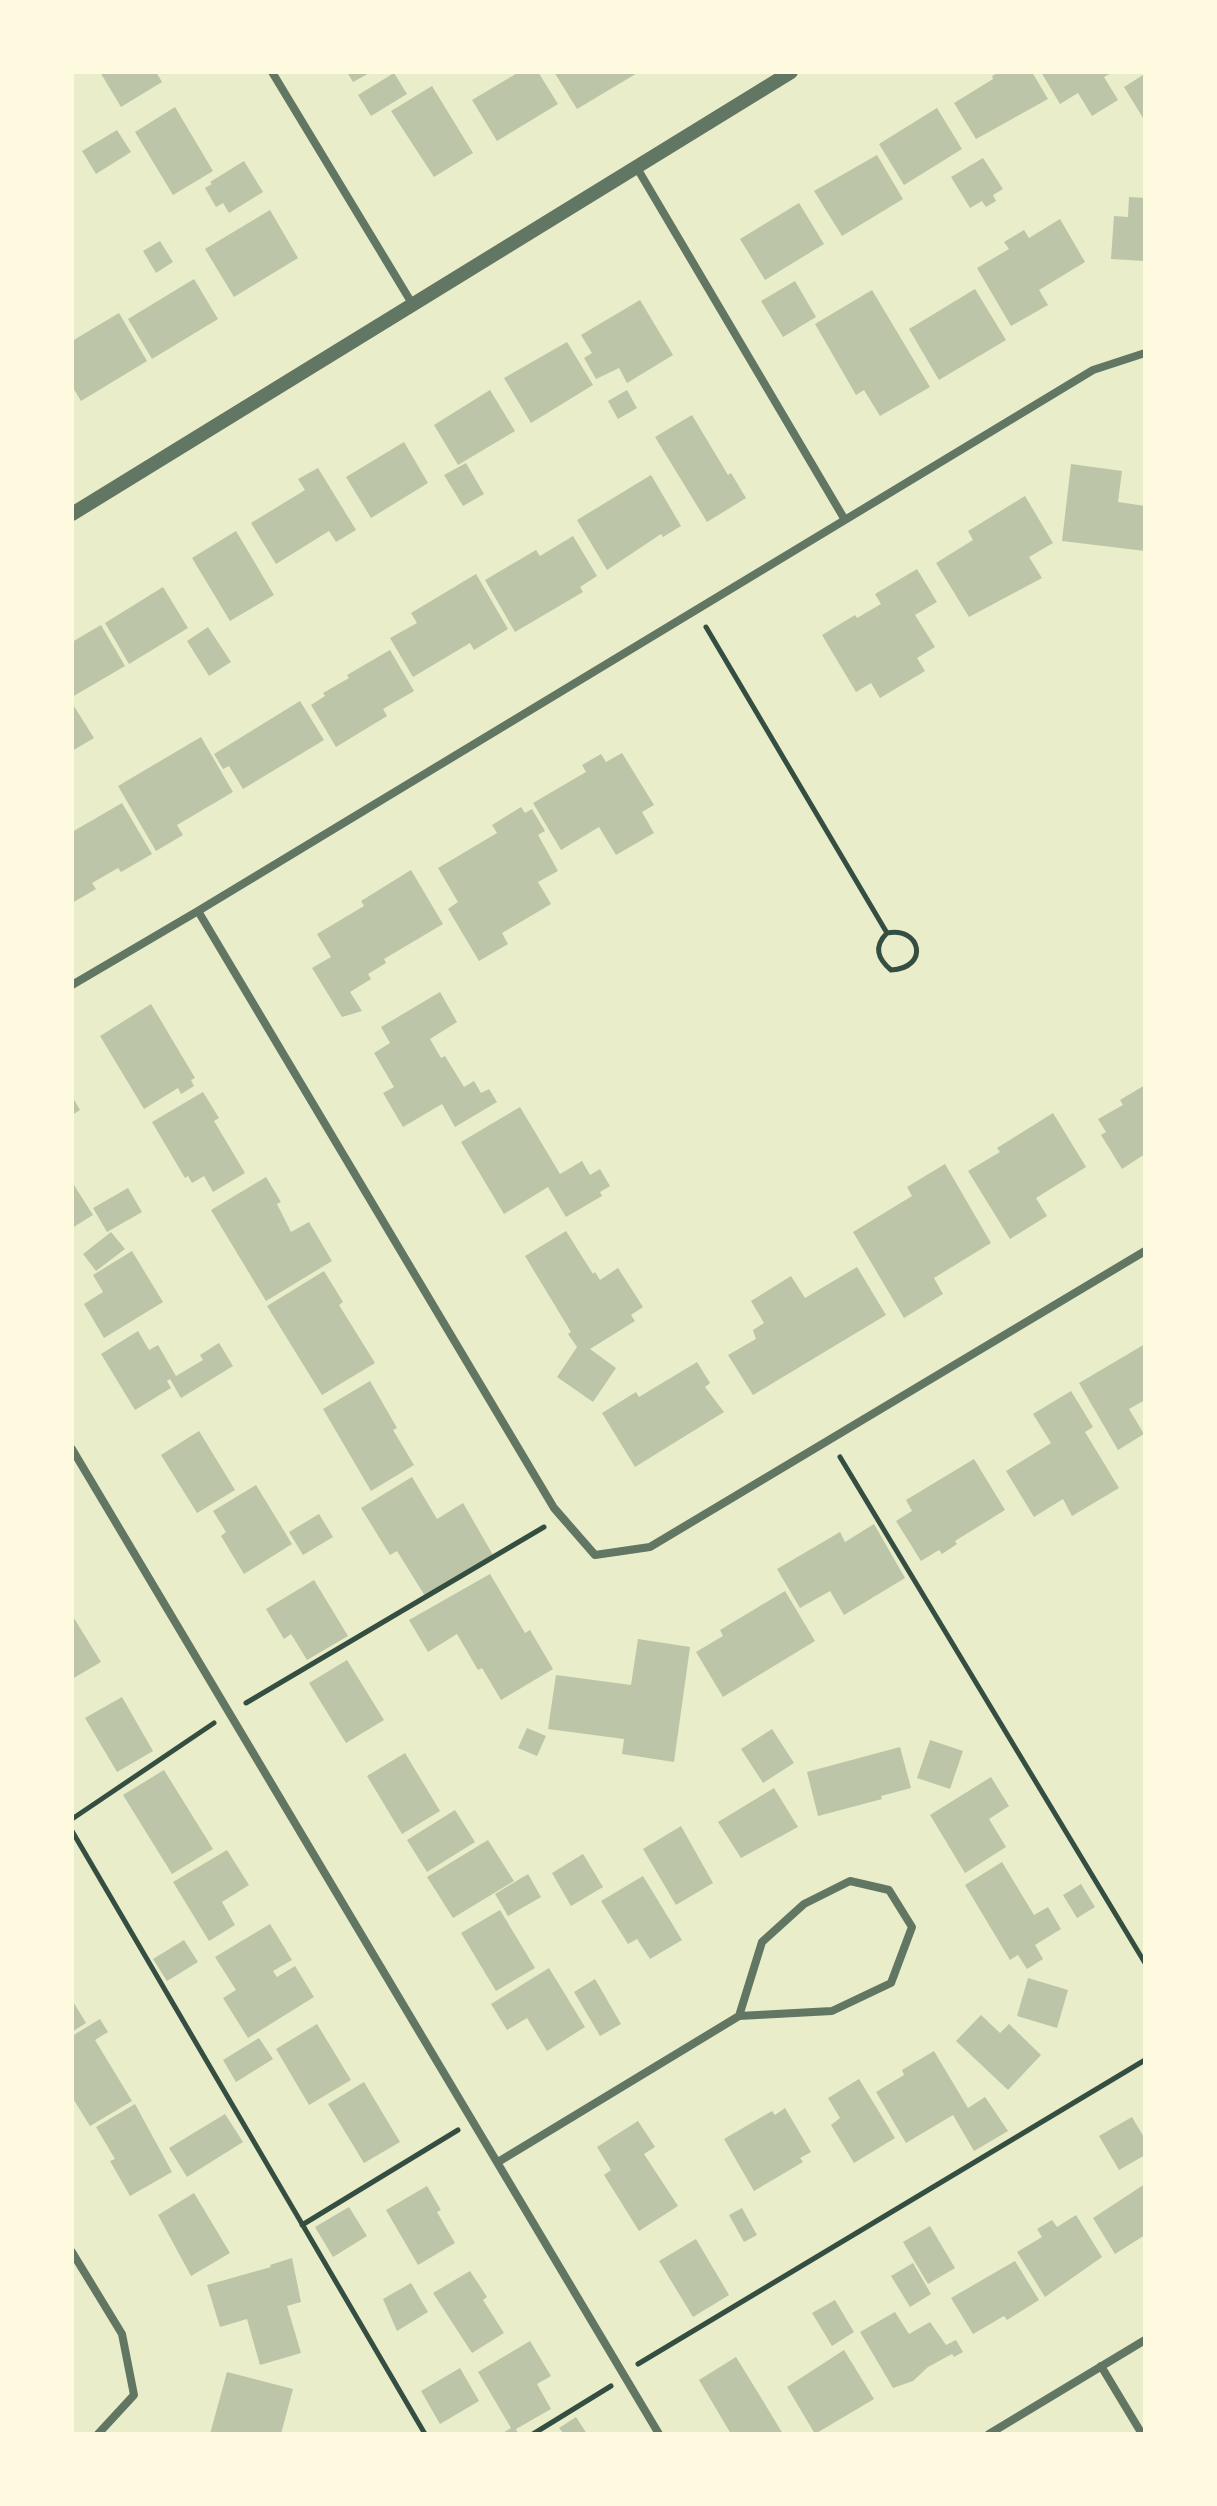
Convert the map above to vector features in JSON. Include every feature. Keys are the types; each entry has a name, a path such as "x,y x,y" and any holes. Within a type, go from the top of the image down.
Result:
{"street":[{"path":"272,72 414,305"},
{"path":"72,514 791,72"},
{"path":"637,168 845,520"},
{"path":"72,985 1093,370 1145,353"},
{"path":"198,911 562,1517 595,1555 650,1547 1145,1251"},
{"path":"72,1449 659,2434"},
{"path":"498,2162 739,2016 832,2011 891,1983 912,1927 889,1890 850,1881 804,1904 762,1942 739,2016"},
{"path":"72,2252 122,2334 134,2395 98,2434"},
{"path":"989,2434 1145,2340"},
{"path":"1101,2366 1142,2434"}],"path":[{"path":"696,609 887,933"},
{"path":"898,931 909,935 915,943 917,956 912,965 904,970 891,970 878,953 879,941 887,933 898,931"},
{"path":"830,1440 1145,1963"},
{"path":"72,1819 229,1712 562,1517"},
{"path":"72,1831 425,2434"},
{"path":"533,2434 624,2375 1145,2060"},
{"path":"302,2225 474,2121"}],"building":[{"path":"100,72 156,72 162,82 121,107"},
{"path":"347,72 371,72 353,82"},
{"path":"519,72 538,72 558,104 497,141 472,100"},
{"path":"554,72 639,72 577,109"},
{"path":"999,72 1032,72 1048,99 976,139 954,103"},
{"path":"1041,72 1113,72 1104,77 1118,100 1092,116 1078,93 1060,104"},
{"path":"394,73 407,94 371,116 358,95"},
{"path":"1143,75 1145,117 1143,118 1124,87"},
{"path":"432,86 473,153 434,177 391,111"},
{"path":"175,107 213,171 173,195 135,132"},
{"path":"937,108 962,149 904,185 879,144"},
{"path":"117,130 131,152 96,174 82,151"},
{"path":"877,155 903,199 842,236 814,191"},
{"path":"983,158 1003,189 993,195 996,201 986,207 982,201 970,208 951,177"},
{"path":"244,161 263,192 229,213 223,203 216,207 205,188"},
{"path":"1129,197 1145,198 1145,261 1111,259 1114,216 1128,217"},
{"path":"799,203 824,244 765,280 740,239"},
{"path":"270,210 298,258 234,297 205,249"},
{"path":"1060,219 1085,262 1039,290 1048,305 1011,326 977,268 1009,249 1004,242 1024,230 1029,238"},
{"path":"160,241 173,262 156,273 143,251"},
{"path":"194,279 218,319 152,359 128,319"},
{"path":"795,281 816,317 783,337 761,301"},
{"path":"975,289 1006,340 939,380 909,329"},
{"path":"872,290 930,387 880,416 864,390 856,395 815,324"},
{"path":"640,300 673,355 627,383 619,368 596,379 584,358 592,353 581,335"},
{"path":"119,313 147,361 81,401 72,386 72,341"},
{"path":"567,342 593,385 531,423 504,378"},
{"path":"490,390 515,431 458,465 434,425"},
{"path":"627,390 637,408 618,419 608,401"},
{"path":"692,415 728,475 731,473 746,498 707,522 655,437"},
{"path":"404,442 428,483 371,518 346,477"},
{"path":"466,463 484,494 463,506 444,475"},
{"path":"1071,464 1122,471 1118,502 1145,506 1145,551 1062,541"},
{"path":"318,468 356,530 336,542 329,531 276,564 251,523 305,490 298,479"},
{"path":"651,475 681,526 663,537 661,534 607,570 577,520"},
{"path":"1025,496 1053,543 1029,557 1042,578 969,617 936,563 973,540 968,531"},
{"path":"236,531 274,595 230,621 192,558"},
{"path":"573,536 597,576 580,587 583,592 515,632 485,580 536,550 540,556"},
{"path":"917,569 937,602 915,615 935,647 917,658 925,671 880,698 871,683 856,692 822,635 881,604 875,594"},
{"path":"476,574 508,629 474,650 470,643 413,677 390,638 417,623 411,613"},
{"path":"163,587 188,628 129,664 105,623"},
{"path":"101,625 125,666 72,697 72,642"},
{"path":"208,627 231,662 209,676 187,641"},
{"path":"390,650 414,691 383,709 387,716 336,747 311,705 325,696 323,693 349,678 347,675"},
{"path":"300,701 324,740 243,789 229,766 223,769 214,754"},
{"path":"72,703 94,738 72,751"},
{"path":"201,737 233,792 177,825 183,835 156,851 118,786"},
{"path":"622,753 654,805 642,812 654,833 616,855 599,827 561,850 533,803 586,772 582,765 601,754 606,762"},
{"path":"122,803 152,854 121,872 118,868 92,883 96,889 72,903 72,832"},
{"path":"521,807 525,813 532,809 545,831 538,835 558,871 538,882 551,904 502,933 508,944 479,961 448,909 458,902 438,868 497,833 492,825"},
{"path":"411,870 443,924 384,959 386,963 368,974 371,979 350,992 362,1011 342,1017 312,968 331,957 317,934 364,906 361,901"},
{"path":"440,992 457,1022 430,1039 441,1058 445,1056 464,1087 474,1081 481,1093 489,1089 497,1102 455,1127 442,1104 403,1127 383,1093 394,1087 374,1053 390,1043 381,1027"},
{"path":"151,1004 195,1078 191,1080 194,1086 181,1094 178,1088 144,1109 100,1036"},
{"path":"1145,1085 1145,1154 1122,1169 1101,1135 1106,1132 1098,1119 1123,1105 1120,1100"},
{"path":"203,1092 219,1118 214,1121 245,1173 213,1192 204,1176 192,1183 188,1176 185,1178 152,1122"},
{"path":"72,1096 80,1110 72,1115"},
{"path":"520,1107 560,1174 582,1161 590,1175 600,1169 610,1186 600,1192 602,1196 566,1217 548,1187 504,1214 461,1142"},
{"path":"1053,1113 1086,1167 1036,1198 1047,1216 1010,1239 968,1171 1000,1152 997,1148"},
{"path":"945,1164 991,1243 934,1278 943,1294 904,1318 853,1232 912,1196 907,1187"},
{"path":"266,1177 281,1202 277,1204 291,1232 309,1222 332,1261 266,1301 211,1210"},
{"path":"72,1182 93,1215 72,1228"},
{"path":"128,1188 142,1212 107,1232 93,1208"},
{"path":"566,1231 593,1274 595,1272 600,1280 618,1268 643,1307 631,1315 635,1321 590,1349 616,1368 593,1402 557,1377 577,1347 525,1256"},
{"path":"111,1232 125,1249 96,1271 83,1254"},
{"path":"132,1251 163,1302 104,1338 84,1304 103,1292 93,1275"},
{"path":"857,1267 886,1315 753,1395 728,1355 756,1339 753,1330 764,1323 751,1301 791,1276 805,1298"},
{"path":"324,1271 343,1302 339,1305 375,1363 322,1395 267,1306"},
{"path":"138,1331 149,1350 158,1345 176,1376 203,1360 200,1355 219,1343 233,1366 181,1398 170,1379 167,1381 171,1388 135,1410 101,1354"},
{"path":"1145,1344 1145,1400 1129,1409 1144,1434 1118,1450 1079,1383"},
{"path":"697,1362 710,1383 705,1387 724,1412 635,1467 602,1413 636,1392 639,1397"},
{"path":"370,1381 414,1465 371,1491 323,1409"},
{"path":"1071,1391 1093,1427 1085,1432 1119,1488 1072,1516 1063,1499 1034,1517 1006,1471 1051,1443 1033,1414"},
{"path":"199,1431 235,1490 197,1513 161,1455"},
{"path":"974,1459 1005,1510 955,1541 957,1544 942,1554 939,1550 921,1561 896,1521 912,1511 906,1500"},
{"path":"412,1477 437,1519 463,1503 493,1555 425,1596 397,1551 390,1555 361,1508"},
{"path":"256,1485 292,1544 244,1574 221,1536 226,1532 213,1511"},
{"path":"319,1514 333,1537 303,1555 289,1532"},
{"path":"874,1524 905,1578 844,1615 830,1591 800,1608 777,1569 840,1532 845,1542"},
{"path":"490,1574 525,1633 530,1630 553,1669 501,1700 482,1668 478,1670 457,1634 428,1652 409,1620"},
{"path":"314,1580 348,1636 307,1660 291,1634 284,1639 266,1609"},
{"path":"785,1591 815,1641 723,1697 696,1652 723,1636 720,1630"},
{"path":"72,1615 101,1662 72,1679"},
{"path":"638,1639 690,1647 674,1762 622,1754 624,1739 548,1729 556,1675 631,1685"},
{"path":"347,1660 384,1720 346,1743 309,1683"},
{"path":"122,1697 153,1751 117,1772 85,1718"},
{"path":"527,1728 546,1736 537,1756 518,1748"},
{"path":"772,1729 794,1763 763,1783 741,1749"},
{"path":"930,1740 963,1751 950,1789 917,1778"},
{"path":"900,1747 911,1788 818,1816 807,1772"},
{"path":"405,1753 440,1811 402,1834 367,1776"},
{"path":"164,1770 213,1849 172,1874 123,1795"},
{"path":"991,1777 1009,1806 989,1819 1006,1847 965,1873 930,1815"},
{"path":"774,1788 798,1827 741,1858 718,1822"},
{"path":"455,1810 475,1842 427,1872 407,1840"},
{"path":"681,1826 713,1883 676,1905 643,1849"},
{"path":"488,1840 514,1881 453,1918 427,1877"},
{"path":"227,1850 249,1885 222,1902 235,1925 209,1941 173,1882"},
{"path":"583,1854 603,1887 571,1906 552,1873"},
{"path":"1002,1862 1034,1915 1048,1907 1061,1929 1035,1945 1043,1959 1027,1969 1018,1955 1010,1960 965,1885"},
{"path":"528,1874 541,1897 508,1916 495,1894"},
{"path":"643,1876 682,1940 650,1959 637,1939 628,1944 601,1901"},
{"path":"1081,1884 1095,1907 1077,1918 1063,1895"},
{"path":"500,1910 535,1968 496,1991 461,1933"},
{"path":"270,1924 292,1960 273,1971 277,1977 295,1966 314,1997 248,2038 223,1998 236,1990 215,1957"},
{"path":"184,1940 198,1962 167,1981 153,1959"},
{"path":"549,1968 585,2027 547,2051 527,2018 507,2030 491,2004"},
{"path":"1028,1978 1068,1990 1057,2028 1017,2016"},
{"path":"595,1979 621,2024 600,2036 574,1992"},
{"path":"72,2000 86,2023 72,2032"},
{"path":"981,2015 1000,2033 1009,2024 1041,2055 1008,2090 956,2041"},
{"path":"100,2019 108,2032 95,2040 132,2101 90,2126 72,2097 72,2036"},
{"path":"317,2024 351,2080 309,2105 276,2049"},
{"path":"259,2038 273,2059 236,2082 223,2060"},
{"path":"934,2051 968,2108 985,2097 1008,2131 974,2151 953,2115 906,2143 876,2092 904,2075 902,2070"},
{"path":"859,2079 895,2138 854,2163 831,2125 840,2118 828,2098"},
{"path":"364,2082 400,2142 364,2163 328,2104"},
{"path":"135,2104 172,2172 130,2196 110,2161 115,2159 96,2127"},
{"path":"785,2108 811,2152 800,2158 803,2162 754,2191 724,2139 772,2111 775,2115"},
{"path":"225,2114 243,2142 187,2177 169,2148"},
{"path":"1132,2117 1145,2139 1145,2155 1119,2170 1099,2136"},
{"path":"638,2121 655,2147 644,2154 678,2206 639,2231 604,2175 611,2170 597,2147"},
{"path":"1145,2184 1145,2235 1115,2254 1093,2218"},
{"path":"427,2186 441,2210 437,2212 455,2243 418,2265 386,2210"},
{"path":"194,2193 230,2253 191,2276 158,2215"},
{"path":"349,2207 367,2236 333,2257 315,2227"},
{"path":"742,2208 757,2235 744,2242 729,2215"},
{"path":"1076,2215 1102,2257 1045,2297 1017,2252 1042,2237 1037,2229 1052,2220 1057,2227"},
{"path":"930,2226 955,2268 928,2284 903,2242"},
{"path":"696,2239 729,2295 693,2317 659,2261"},
{"path":"292,2258 301,2302 287,2306 301,2353 260,2365 247,2319 220,2327 207,2285"},
{"path":"1015,2261 1039,2300 1007,2320 1004,2316 973,2334 951,2298"},
{"path":"913,2263 931,2294 910,2307 891,2276"},
{"path":"470,2271 487,2297 483,2300 504,2333 472,2353 433,2293"},
{"path":"411,2283 428,2312 397,2331 383,2299"},
{"path":"835,2300 854,2332 832,2346 812,2313"},
{"path":"895,2312 909,2334 930,2322 946,2345 956,2340 963,2352 954,2357 952,2354 928,2367 913,2381 893,2388 860,2332"},
{"path":"530,2341 551,2376 537,2384 551,2409 516,2429 518,2434 501,2434 511,2428 478,2372"},
{"path":"844,2350 874,2399 815,2434 787,2387"},
{"path":"736,2357 783,2434 731,2434 699,2380"},
{"path":"460,2368 479,2401 440,2424 421,2391"},
{"path":"227,2372 293,2389 281,2434 210,2434"},
{"path":"576,2417 587,2434 564,2434 559,2428"}]}
